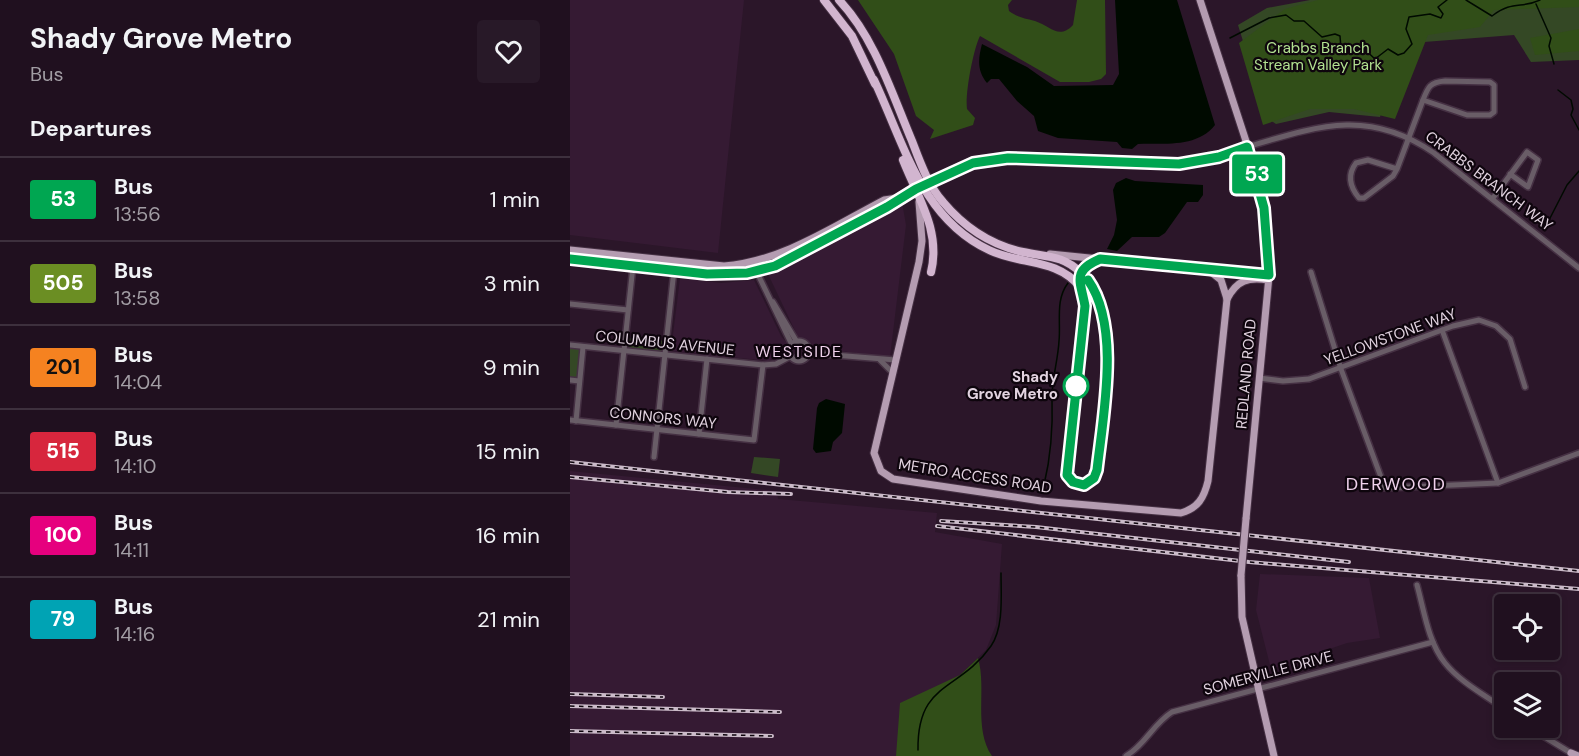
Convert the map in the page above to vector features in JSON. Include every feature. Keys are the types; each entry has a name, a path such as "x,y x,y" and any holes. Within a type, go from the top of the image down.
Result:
{"highway":[{"name":"METRO ACCESS ROAD","path":"824,0 852,36 874,80 917,194"},
{"path":"838,0 872,49 925,173 942,201 970,228 991,240 1023,252 1047,254 1067,263 1081,273"},
{"path":"874,80 924,191 941,214 979,244 1004,256 1060,269 1080,287"},
{"path":"917,194 929,219 934,240 931,272"}],"main road":[{"name":"REDLAND ROAD","path":"1200,0 1264,208 1268,278 1241,574 1242,617 1274,756"},
{"name":"CRABBS BRANCH WAY","path":"570,260 732,275 756,271 775,266 887,207 900,197 965,166 993,159 1179,164 1211,159 1247,147"},
{"name":"METRO ACCESS ROAD","path":"917,194 921,219 921,251 874,453 876,464 888,476 1041,501 1181,513 1192,509 1200,502 1208,481 1227,299"},
{"name":"CRABBS BRANCH WAY","path":"570,250 724,266 752,262 787,250 885,200 900,197"},
{"path":"1047,254 1268,278"},
{"path":"1205,270 1221,280 1227,299"},
{"path":"1227,299 1232,289 1244,280 1268,278"}],"street":[{"name":"CRABBS BRANCH WAY","path":"1397,170 1368,160 1356,163 1350,174 1354,193 1359,198 1364,198 1393,176 1397,170 1423,100 1434,82 1490,82 1494,85 1494,112 1490,115 1467,114 1423,100"},
{"name":"CRABBS BRANCH WAY","path":"1247,147 1306,129 1349,123 1375,126 1409,138 1434,153 1493,198 1579,268"},
{"path":"1493,198 1510,174 1527,152 1538,160 1528,187 1510,174"},
{"path":"752,262 794,343 791,356 794,360 802,361 809,353"},
{"path":"616,425 633,266"},
{"path":"654,457 674,270"},
{"path":"1311,272 1341,369 1385,489 1498,483 1579,453"},
{"path":"570,303 628,309"},
{"name":"YELLOWSTONE WAY","path":"1259,378 1302,380 1341,369 1468,321 1479,321 1491,323 1510,339 1525,387"},
{"path":"1442,330 1498,483"},
{"path":"794,343 807,345 809,353"},
{"name":"COLUMBUS AVENUE","path":"570,345 763,365 776,364 791,356"},
{"path":"573,421 583,347"},
{"path":"809,353 896,360"},
{"path":"699,434 707,359"},
{"path":"880,360 893,373"},
{"name":"CONNORS WAY","path":"573,421 754,440 763,365"},
{"path":"570,380 579,381"},
{"path":"1417,585 1433,642 1451,669 1494,701"},
{"name":"SOMERVILLE DRIVE","path":"1126,756 1139,746 1164,717 1172,712 1433,642"},
{"path":"1546,738 1574,755"}],"shaded area":[{"path":"570,0 744,0 718,253 570,235"},
{"path":"1115,0 1177,0 1215,125 1199,138 1180,143 1138,144 1132,149 1122,148 1117,142 1058,138 1038,131 1034,116 1017,101 999,79 991,79 987,83 981,74 979,65 982,44 1027,67 1054,86 1113,85 1119,74"},
{"path":"1126,178 1135,181 1203,185 1203,195 1198,202 1187,202 1165,233 1159,237 1132,237 1117,251 1107,249 1114,235 1117,220 1113,190 1116,183"},
{"path":"902,202 906,225 890,357 814,348 798,337 768,274 884,215"},
{"path":"680,278 721,283 754,280 781,336 787,343 784,354 768,361 671,351"},
{"path":"826,399 845,404 842,433 833,442 831,451 816,453 813,449 817,408 819,403"},
{"path":"570,471 777,491 778,499 937,513 935,532 1002,544 996,625 986,650 960,675 937,688 900,719 897,756 570,756"},
{"path":"1260,574 1369,578 1380,638 1347,643 1271,669 1256,610"}],"green space":[{"path":"858,0 1012,0 1008,5 1009,11 1059,32 1073,25 1077,0 1105,0 1106,74 1101,79 1089,82 1060,82 980,36 972,61 967,93 967,109 975,118 973,125 930,139 934,130 916,116 894,54"},
{"name":"Crabbs Branch Stream Valley Park","path":"1310,0 1579,0 1579,60 1531,62 1514,35 1424,42 1390,81 1380,117 1329,112 1276,124 1267,118 1238,25 1267,8"},
{"name":"Crabbs Branch Stream Valley Park","path":"1318,0 1579,0 1579,7 1494,10 1480,27 1428,35 1395,119 1354,109 1310,109 1263,125 1239,43 1285,9"},
{"path":"1579,29 1579,51 1535,55 1530,38"},
{"path":"625,338 667,341 666,355 624,351"},
{"path":"570,346 582,348 579,381 570,379"},
{"path":"754,457 780,459 778,477 751,473"},
{"path":"978,658 983,733 992,756 896,756 900,703 960,675"}],"waterway":[{"path":"1230,38 1269,18 1286,15 1294,21 1304,21 1322,37 1335,34 1340,36 1341,49 1353,53 1361,46 1375,59 1388,49 1398,55 1404,53 1412,44 1406,29 1409,17 1430,14 1441,18 1443,14 1438,7 1447,0"},
{"path":"1466,0 1492,16 1511,6 1540,0"},
{"path":"1536,4 1551,38 1549,46 1554,64"},
{"path":"1558,90 1571,100 1573,109 1571,115 1579,130"},
{"path":"1547,224 1567,185 1579,171"},
{"path":"1044,485 1051,441 1052,390 1058,348 1059,311 1061,297 1068,283"},
{"path":"918,750 924,711 932,699 979,661 995,638 1001,611 1001,573"}],"railway":[{"path":"570,462 1579,571"},
{"path":"570,477 728,492 791,494"},
{"path":"941,521 1036,527 1349,562"},
{"path":"937,526 1249,562 1579,589"},
{"path":"570,694 663,697"},
{"path":"570,706 780,712"},
{"path":"570,731 772,736"}],"bus line":[{"name":"53","path":"570,259 707,274 747,273 775,266 887,207 900,197 973,163 1008,158 1179,164 1219,157 1247,147 1259,181 1264,208 1269,275 1100,259 1092,262 1081,273 1078,281 1085,306 1067,475 1073,482 1084,485 1094,478 1097,470 1107,360 1106,339 1098,298 1088,280"}],"place":[{"name":"Shady Grove Metro","path":"1076,386"}],"district":[{"name":"WESTSIDE","path":"799,351"},
{"name":"DERWOOD","path":"1396,484"}]}
